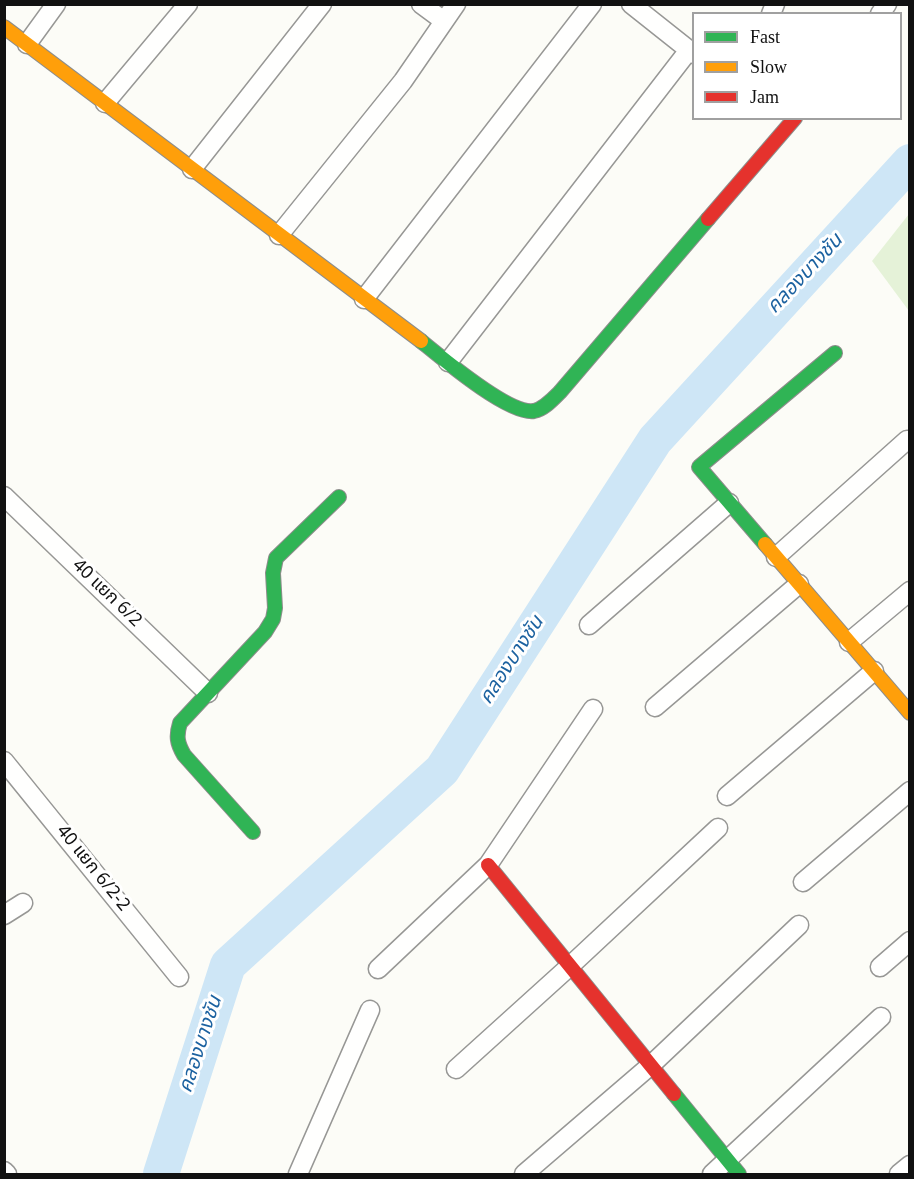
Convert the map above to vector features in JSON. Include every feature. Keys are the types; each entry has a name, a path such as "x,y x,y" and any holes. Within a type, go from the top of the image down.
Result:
{"street":[{"path":"27,44 56,4"},
{"path":"105,103 188,4"},
{"path":"192,169 322,4"},
{"path":"421,4 444,21"},
{"path":"279,235 403,81 456,4"},
{"path":"364,299 592,4"},
{"path":"448,362 691,52 653,11 631,4"},
{"path":"4,27 448,362 501,400 531,412 544,406 560,392 787,122"},
{"path":"835,353 699,467 909,713"},
{"path":"776,557 907,440"},
{"name":"40 แยก 6/2","path":"4,496 208,693"},
{"path":"253,832 184,755 177,742 177,733 180,723 265,632 274,618 275,596 272,569 276,558 339,497"},
{"path":"589,625 729,503"},
{"path":"655,707 799,584"},
{"path":"849,642 909,591"},
{"path":"727,796 874,671"},
{"path":"378,969 488,866 593,709"},
{"name":"40 แยก 6/2-2","path":"4,761 179,977"},
{"path":"803,882 909,791"},
{"path":"456,1070 718,828"},
{"path":"488,866 733,1168"},
{"path":"4,915 22,903"},
{"path":"524,1174 651,1065 799,925"},
{"path":"880,967 909,941"},
{"path":"298,1174 370,1010"},
{"path":"712,1174 733,1168 881,1017"},
{"path":"899,1174 909,1164"}],"green space":[{"path":"909,214 909,311 872,261"}],"waterway":[{"name":"คลองบางชัน","path":"161,1174 228,965 442,770 655,440 910,162"}],"traffic: fast":[{"path":"421,341 459,372 493,395 523,410 538,410 560,392 708,219"},
{"path":"765,544 699,467 835,353"},
{"path":"253,832 184,755 178,739 180,723 265,632 273,619 275,608 273,573 276,558 339,497"},
{"path":"674,1094 739,1174"}],"traffic: slow":[{"path":"4,27 421,341"},
{"path":"765,544 910,713"}],"traffic: jam":[{"path":"708,219 793,120"},
{"path":"488,865 674,1094"}]}
